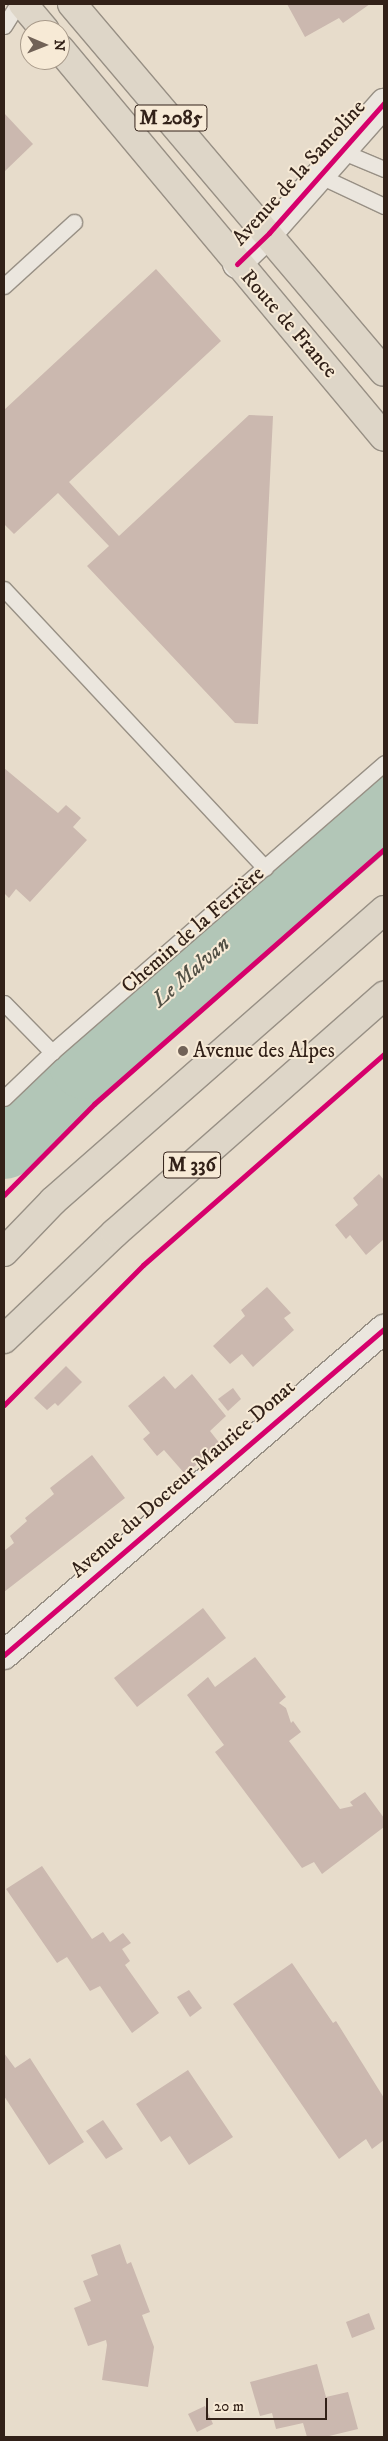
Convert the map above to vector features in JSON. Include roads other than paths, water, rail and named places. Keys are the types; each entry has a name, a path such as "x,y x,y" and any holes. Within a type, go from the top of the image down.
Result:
{"main road":[{"path":"24,4 37,20"},
{"name":"Route de France","path":"72,4 269,233 384,372"},
{"name":"Route de France","path":"70,61 237,264 384,438"},
{"name":"M 336","path":"4,1252 53,1202 384,910"},
{"name":"M 336","path":"4,1339 115,1233 384,996"}],"street":[{"name":"Avenue de la Santoline","path":"237,264 269,233 384,103"},
{"name":"Avenue du Docteur Maurice Donat","path":"4,1655 384,1328"}],"lane":[{"path":"4,26 18,4"},
{"path":"341,151 384,169"},
{"path":"320,176 384,206"},
{"path":"4,286 74,222"},
{"path":"4,589 265,868"},
{"name":"Chemin de la Ferrière","path":"4,1098 52,1052 384,763"},
{"path":"4,1003 52,1052"}],"waterway":[{"name":"Le Malvan","path":"4,1143 85,1063 384,807"}],"place":[{"name":"Avenue des Alpes","path":"183,1051"}]}
